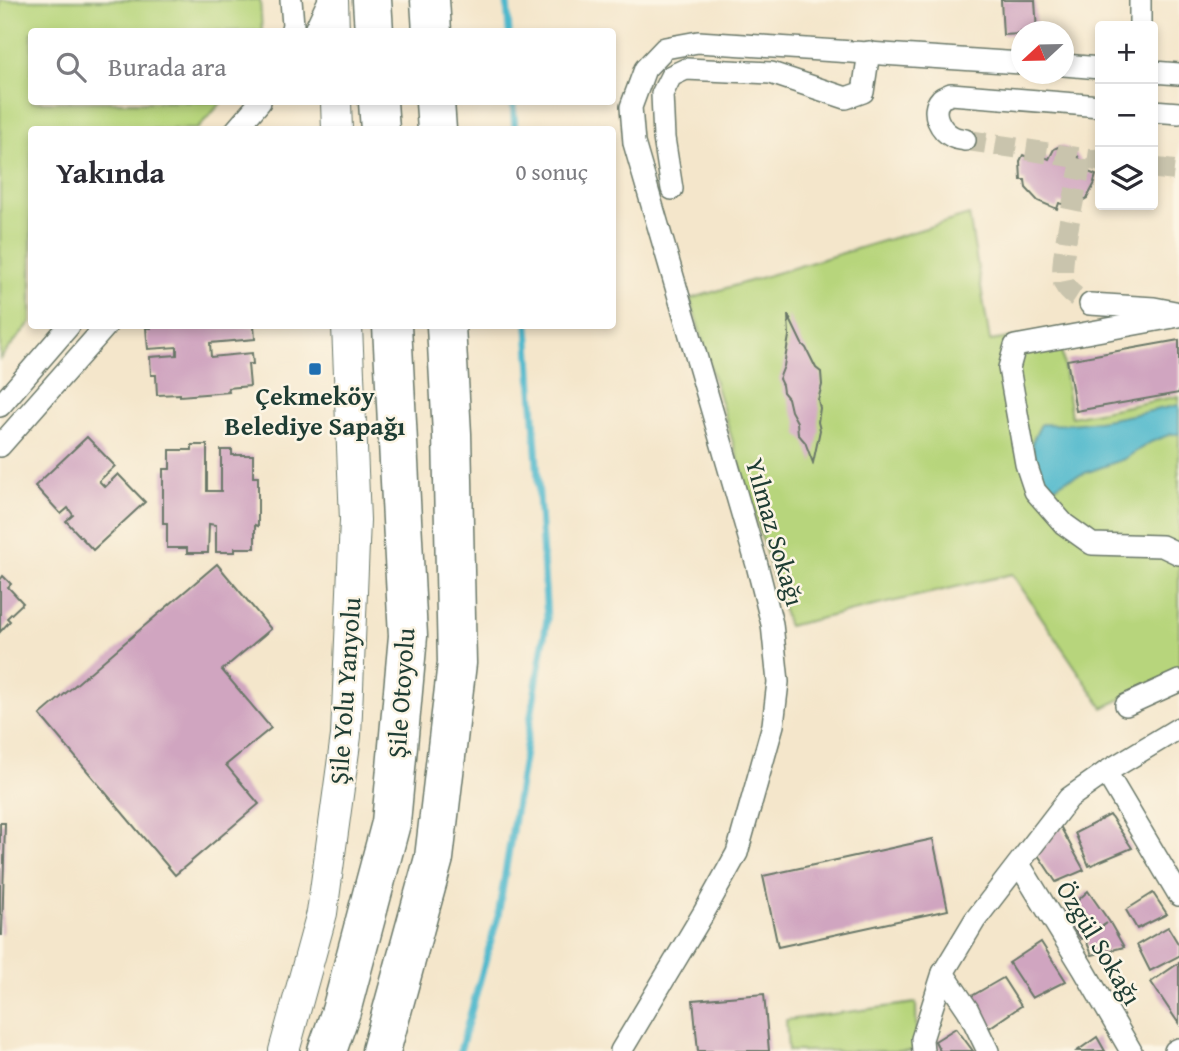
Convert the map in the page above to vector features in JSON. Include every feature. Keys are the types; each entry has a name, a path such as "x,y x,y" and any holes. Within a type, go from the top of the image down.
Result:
{"highway":[{"path":"372,0 374,28"},
{"path":"430,0 432,28"},
{"path":"378,105 380,126"},
{"path":"435,105 436,126"},
{"name":"Şile Otoyolu","path":"327,1051 341,1011 393,809 408,636 392,329"},
{"name":"Şile Otoyolu","path":"381,1051 434,858 457,663 452,434 446,329"}],"main road":[{"path":"331,0 334,28"},
{"path":"336,105 337,126"},
{"name":"Şile Yolu Yanyolu","path":"284,1051 322,913 346,736 355,520 347,329"}],"street":[{"path":"291,0 292,28"},
{"path":"316,28 331,0"},
{"path":"1140,0 1140,21"},
{"name":"Yılmaz Sokağı","path":"621,1051 737,853 773,725 778,682 772,624 763,588 634,143 631,107 645,69 665,48 698,41 1011,61"},
{"path":"672,189 664,138 662,93 671,76 686,69 771,73 846,98 863,92 869,52"},
{"path":"1074,66 1095,68"},
{"path":"1158,72 1179,74"},
{"path":"964,140 951,136 940,126 936,116 942,98 951,94 1095,106"},
{"path":"239,126 257,105"},
{"path":"1158,111 1179,113"},
{"path":"1090,304 1154,308 1179,314"},
{"path":"1179,314 1015,346 1009,369 1026,464 1035,491 1064,524 1092,544 1162,546 1179,554"},
{"path":"0,406 66,329"},
{"path":"0,446 103,329"},
{"path":"1126,705 1179,681"},
{"path":"923,1051 922,1039 943,973 975,920 1069,799 1106,772 1179,728"},
{"path":"1106,772 1179,895"},
{"name":"Özgül Sokağı","path":"1019,864 1131,1051"},
{"path":"943,973 968,1010 988,1051"}],"green space":[{"path":"0,0 260,0 262,28 28,28 28,105 219,105 200,126 28,126 28,326 0,359"},
{"path":"969,215 990,341 1059,330 1071,417 1179,396 1179,671 1103,708 1012,574 788,626 690,299"},
{"path":"916,1003 917,1051 788,1051 786,1020"}],"water":[{"path":"1179,405 1179,434 1171,434 1151,442 1124,459 1066,480 1050,490 1037,478 1032,442 1041,424 1093,422"}],"building":[{"path":"1001,0 1035,0 1036,21 1011,21 1011,35 1003,35"},
{"path":"1060,146 1067,148 1077,155 1083,164 1081,169 1095,175 1095,183 1087,198 1077,204 1070,202 1069,206 1059,203 1057,209 1038,201 1026,188 1025,180 1021,180 1020,161 1023,155 1029,158 1032,152 1049,159 1054,149"},
{"path":"788,315 802,344 821,372 822,385 818,400 820,430 813,463 805,442 798,434 797,422 779,379 789,336"},
{"path":"146,329 254,329 255,339 210,343 211,357 252,353 253,364 248,364 250,386 228,388 229,392 157,395 156,375 151,375 150,357 177,355 177,347 148,349"},
{"path":"1179,340 1179,393 1076,411 1067,360"},
{"path":"87,437 115,466 99,481 105,487 118,474 145,502 93,550 66,521 73,515 68,508 61,514 35,486"},
{"path":"192,445 207,445 207,491 221,491 221,450 232,450 232,455 253,455 253,477 258,477 255,548 216,552 216,525 209,524 208,553 187,553 187,548 167,548 167,523 163,523 163,469 170,469 170,450 192,450"},
{"path":"217,564 271,629 222,670 271,728 226,765 259,804 175,875 40,715"},
{"path":"3,576 11,584 8,587 23,603 7,618 10,621 0,632 0,580"},
{"path":"1110,815 1132,848 1089,866 1075,833"},
{"path":"0,823 5,823 2,935 0,935"},
{"path":"1060,826 1084,870 1056,882 1034,849"},
{"path":"933,839 948,910 778,947 763,876"},
{"path":"1088,891 1124,947 1092,955 1086,940 1107,923 1081,939 1062,915"},
{"path":"1153,893 1167,914 1137,929 1126,910"},
{"path":"1168,927 1179,945 1179,956 1150,971 1137,945"},
{"path":"1041,942 1066,981 1032,998 1009,963"},
{"path":"1179,963 1179,1024 1151,982"},
{"path":"1003,978 1021,1006 989,1028 970,997"},
{"path":"764,994 769,1051 698,1051 693,1000"},
{"path":"956,1028 973,1051 940,1051 935,1041"},
{"path":"1097,1037 1105,1051 1077,1051"}],"waterway":[{"path":"507,0 509,28"},
{"path":"513,105 515,126"},
{"path":"460,1051 498,916 547,619 528,329"}],"tunnel":[{"path":"965,140 1095,160"},
{"path":"1082,159 1063,261 1063,275 1064,284 1069,291 1090,304"},
{"path":"1158,169 1179,171"}],"place":[{"name":"Çekmeköy Belediye Sapağı","path":"315,369"}]}
